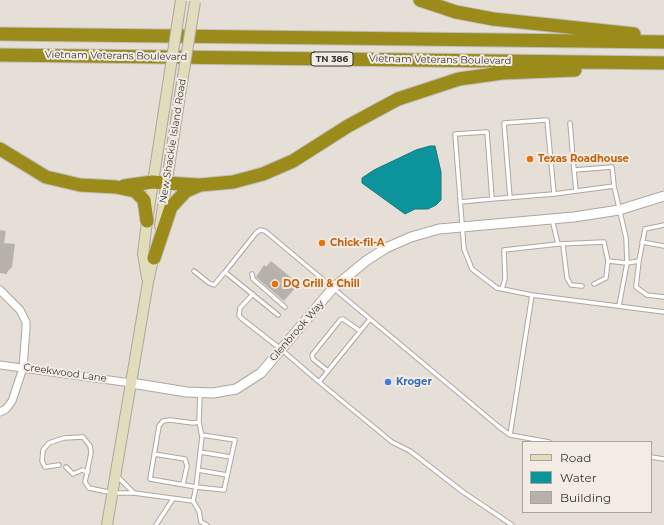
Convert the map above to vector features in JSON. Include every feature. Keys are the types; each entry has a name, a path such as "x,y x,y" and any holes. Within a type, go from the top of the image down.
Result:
{"highway":[{"path":"420,0 456,12 493,19 664,38"},
{"name":"Vietnam Veterans Boulevard","path":"0,34 664,42"},
{"name":"Vietnam Veterans Boulevard","path":"0,54 664,63"},
{"path":"116,187 152,182 200,185 232,182 263,174 293,161 348,126 398,99 459,78 502,73 664,68"},
{"path":"0,149 46,176 80,185 116,187 135,191 144,200 147,221"},
{"path":"154,258 171,207 186,191 200,185"}],"main road":[{"name":"New Shackle Island Road","path":"148,282 143,254 152,182 182,0"},
{"name":"New Shackle Island Road","path":"107,525 148,282 154,258 195,1"}],"street":[{"name":"Glenbrook Way","path":"131,383 200,393 213,393 236,389 261,373 333,288 366,261 386,248 411,237 439,230 552,219 619,210 664,196"},
{"path":"0,412 6,409 12,401 23,368 26,322 20,310 2,294"},
{"name":"Creekwood Lane","path":"0,365 131,383"}],"lane":[{"path":"510,198 504,124 547,120 554,194"},
{"path":"570,123 576,191"},
{"path":"492,199 487,132 455,134 464,249 472,269 497,288 532,295 664,312"},
{"path":"574,170 612,167 614,186 626,238 627,263 619,306"},
{"path":"460,202 554,194 614,186"},
{"path":"552,219 558,244"},
{"path":"664,225 645,229 636,287 647,295 664,297"},
{"path":"194,271 209,283 214,285 260,230 265,231 510,435 543,441"},
{"path":"502,289 504,279 504,250 558,244 563,245 604,242 608,261 606,278 594,284"},
{"path":"642,242 664,246"},
{"path":"563,245 567,278 571,285 582,286"},
{"path":"608,261 627,263 639,261"},
{"path":"225,272 278,315"},
{"path":"252,274 253,279 285,306"},
{"path":"253,294 240,308 240,317 247,324 282,350 392,442 410,451 463,492 512,525"},
{"path":"510,435 532,295"},
{"path":"328,371 313,359 312,355 340,320 343,319 360,331"},
{"path":"319,382 370,319"},
{"path":"200,393 199,422 202,435 193,501 199,511 201,522 207,525"},
{"path":"199,422 163,421 159,426 150,478 196,487 224,490 235,440 202,435"},
{"path":"59,465 45,467 42,461 43,450 49,443 64,438 83,436 90,446 91,453 85,482 89,488 113,493 134,493 193,501"},
{"path":"200,452 231,457"},
{"path":"154,454 186,459 187,466 183,484"},
{"path":"652,457 664,459"},
{"path":"66,466 73,474 82,470 88,472"},
{"path":"198,470 227,475"},
{"path":"116,475 134,493"},
{"path":"156,525 173,499"}],"water":[{"path":"435,146 441,172 441,200 436,205 428,209 415,209 405,214 362,183 362,178 374,170 416,150"}],"building":[{"path":"0,248 10,249 7,274 0,273"},
{"name":"DQ Grill & Chill","path":"264,265 294,289 284,301 256,277"}],"place":[{"name":"Texas Roadhouse","path":"530,159"},
{"name":"Chick-fil-A","path":"322,243"},
{"name":"DQ Grill & Chill","path":"275,284"},
{"name":"Kroger","path":"388,382"}]}
